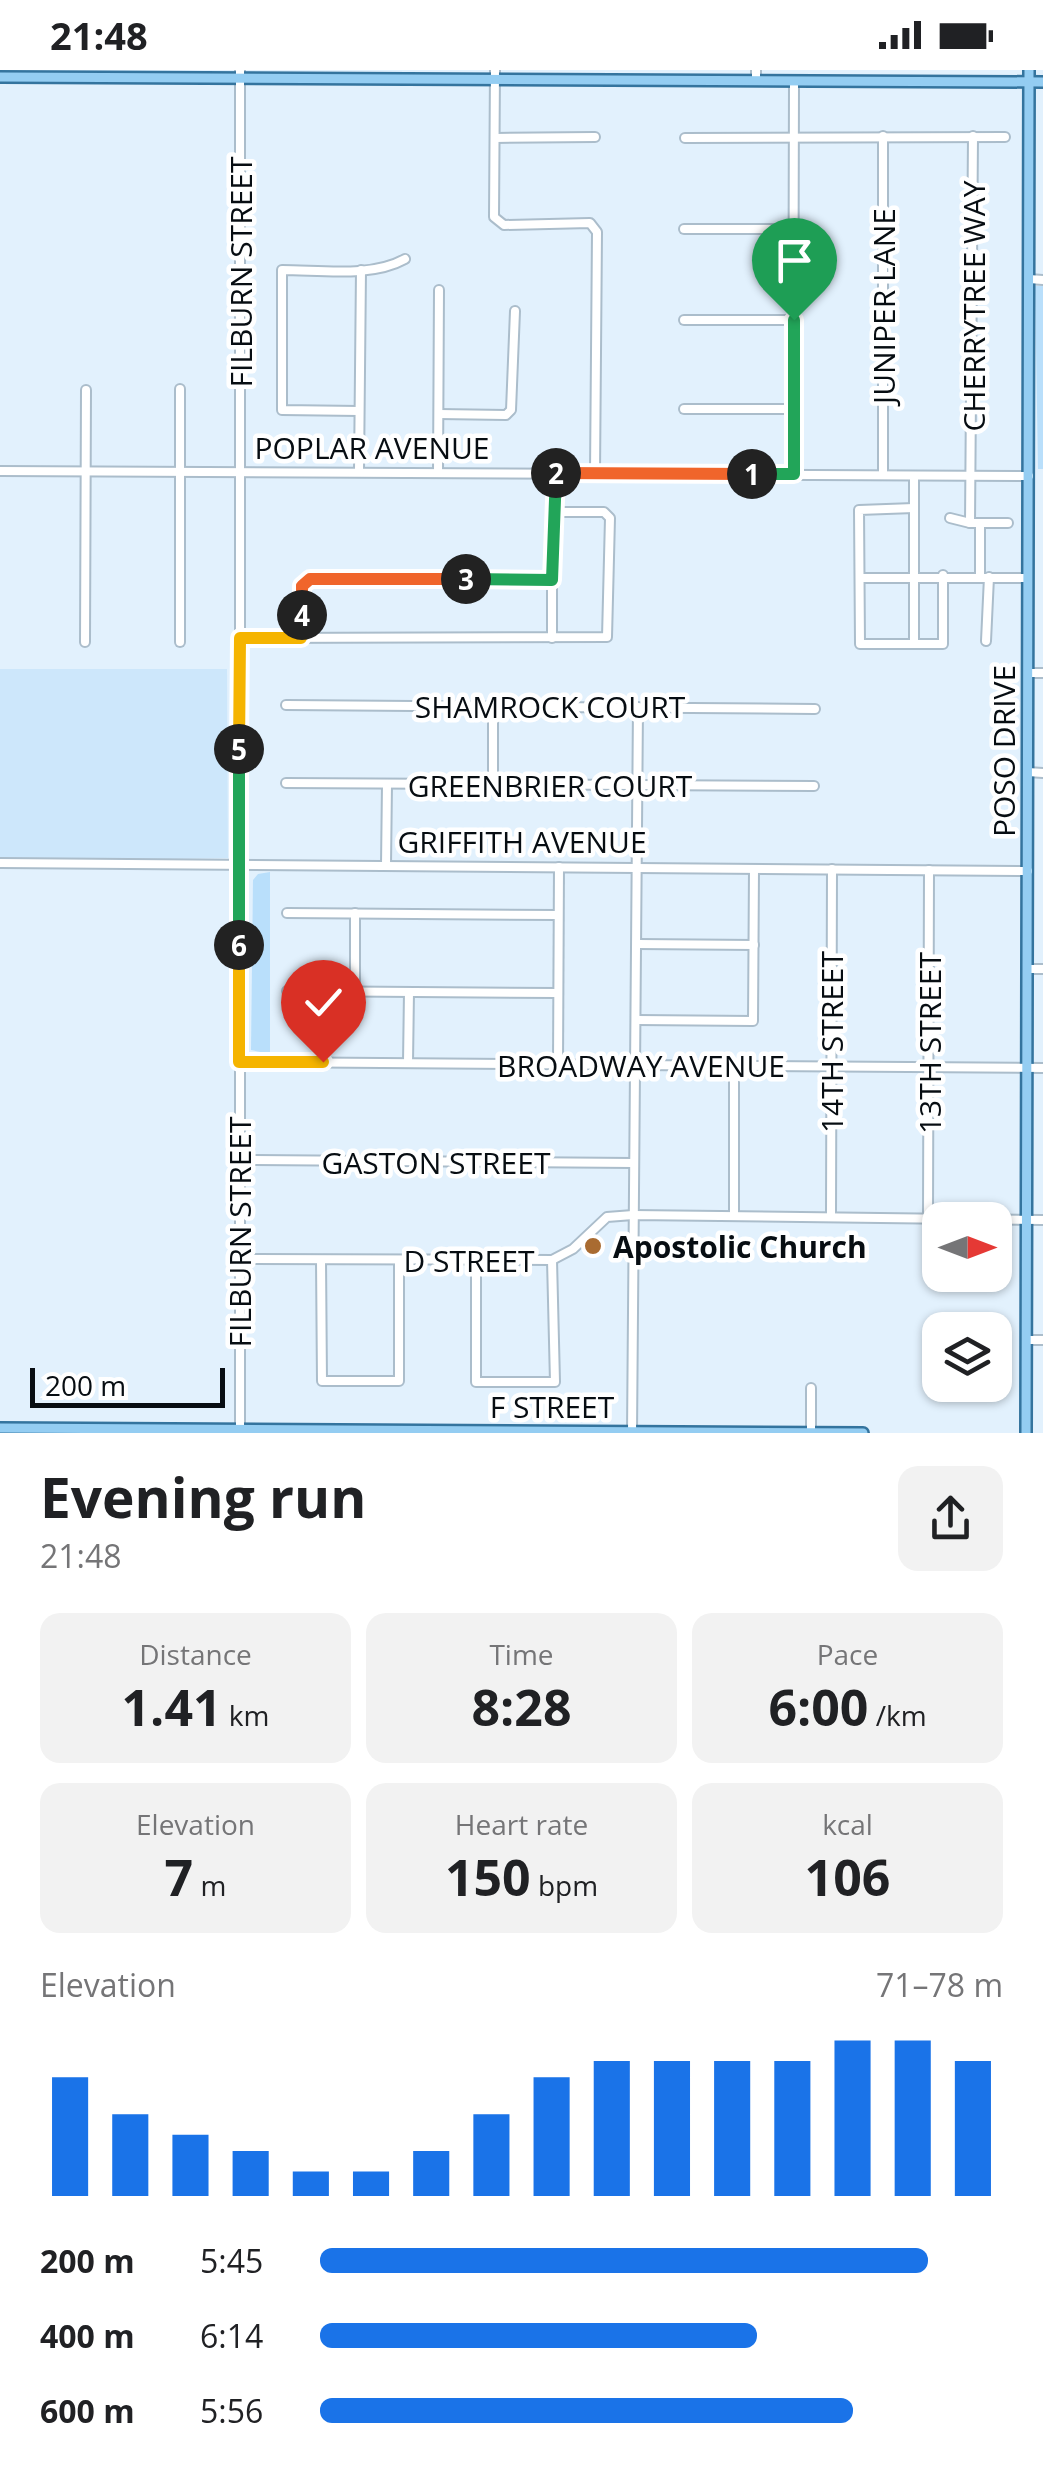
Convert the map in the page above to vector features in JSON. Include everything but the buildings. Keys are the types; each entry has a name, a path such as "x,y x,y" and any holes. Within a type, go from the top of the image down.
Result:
{"main road":[{"name":"POSO DRIVE","path":"1026,1433 1029,70"},
{"path":"0,77 495,73 756,75 794,81 1043,82"},
{"name":"POPLAR AVENUE","path":"1029,476 1043,476"},
{"name":"GRIFFITH AVENUE","path":"1028,871 1043,871"},
{"name":"F STREET","path":"0,1428 864,1433"}],"street":[{"name":"FILBURN STREET","path":"240,73 240,1430"},
{"path":"495,73 494,217 498,222 590,223 597,232 595,474"},
{"path":"794,81 794,474"},
{"name":"JUNIPER LANE","path":"882,136 883,475"},
{"name":"CHERRYTREE WAY","path":"973,136 972,476 984,577 986,641"},
{"path":"495,138 596,137"},
{"path":"686,138 1005,137"},
{"path":"684,229 794,229"},
{"path":"359,411 282,410 282,270 361,270 393,266 405,259"},
{"path":"359,471 361,270"},
{"path":"1029,280 1043,280"},
{"path":"438,472 439,290"},
{"path":"439,414 506,414 511,410 514,311"},
{"path":"684,320 794,320"},
{"path":"180,389 180,642"},
{"path":"85,642 86,390"},
{"path":"684,409 793,409"},
{"name":"POPLAR AVENUE","path":"0,471 1029,476"},
{"path":"552,473 552,638"},
{"path":"914,476 914,643"},
{"path":"914,508 859,510 860,644 944,644 944,575"},
{"path":"240,638 602,638 610,632 610,518 604,512 552,512"},
{"path":"950,518 1008,523"},
{"path":"860,578 1028,578"},
{"path":"301,638 302,586 310,579 552,580"},
{"path":"1028,673 1043,673"},
{"name":"SHAMROCK COURT","path":"286,704 814,709"},
{"path":"492,784 493,706"},
{"path":"632,1432 638,707"},
{"path":"1028,772 1043,772"},
{"name":"GREENBRIER COURT","path":"286,783 814,786"},
{"path":"386,865 387,784"},
{"name":"GRIFFITH AVENUE","path":"0,863 1028,871"},
{"path":"558,867 558,1064"},
{"path":"637,1020 753,1022 754,868"},
{"name":"14TH STREET","path":"831,1215 832,869"},
{"name":"13TH STREET","path":"928,1202 929,870"},
{"path":"287,913 558,915"},
{"path":"355,991 356,913"},
{"path":"638,944 754,945"},
{"path":"1028,969 1043,969"},
{"path":"286,990 558,992"},
{"path":"408,1063 409,992"},
{"name":"BROADWAY AVENUE","path":"239,1062 1043,1068"},
{"path":"734,1066 734,1214"},
{"name":"GASTON STREET","path":"238,1160 633,1163"},
{"name":"D STREET","path":"238,1259 552,1260 573,1249 607,1217 632,1214 922,1216"},
{"name":"D STREET","path":"1012,1218 1043,1220"},
{"path":"322,1260 322,1381 399,1381 399,1260"},
{"path":"476,1261 476,1382 555,1382 552,1260"},
{"path":"1026,1340 1043,1340"},
{"path":"810,1432 811,1388"}],"shaded area":[{"path":"1035,286 1043,286 1043,469 1038,469"},
{"path":"0,669 227,669 228,858 0,862"},
{"path":"270,872 270,1054 251,1050 253,880 258,874"}],"place":[{"name":"Apostolic Church","path":"593,1246"}],"route":[{"path":"323,1062 239,1062 240,638 301,638 302,586 310,579 552,580 552,473 794,474 794,320"}]}
